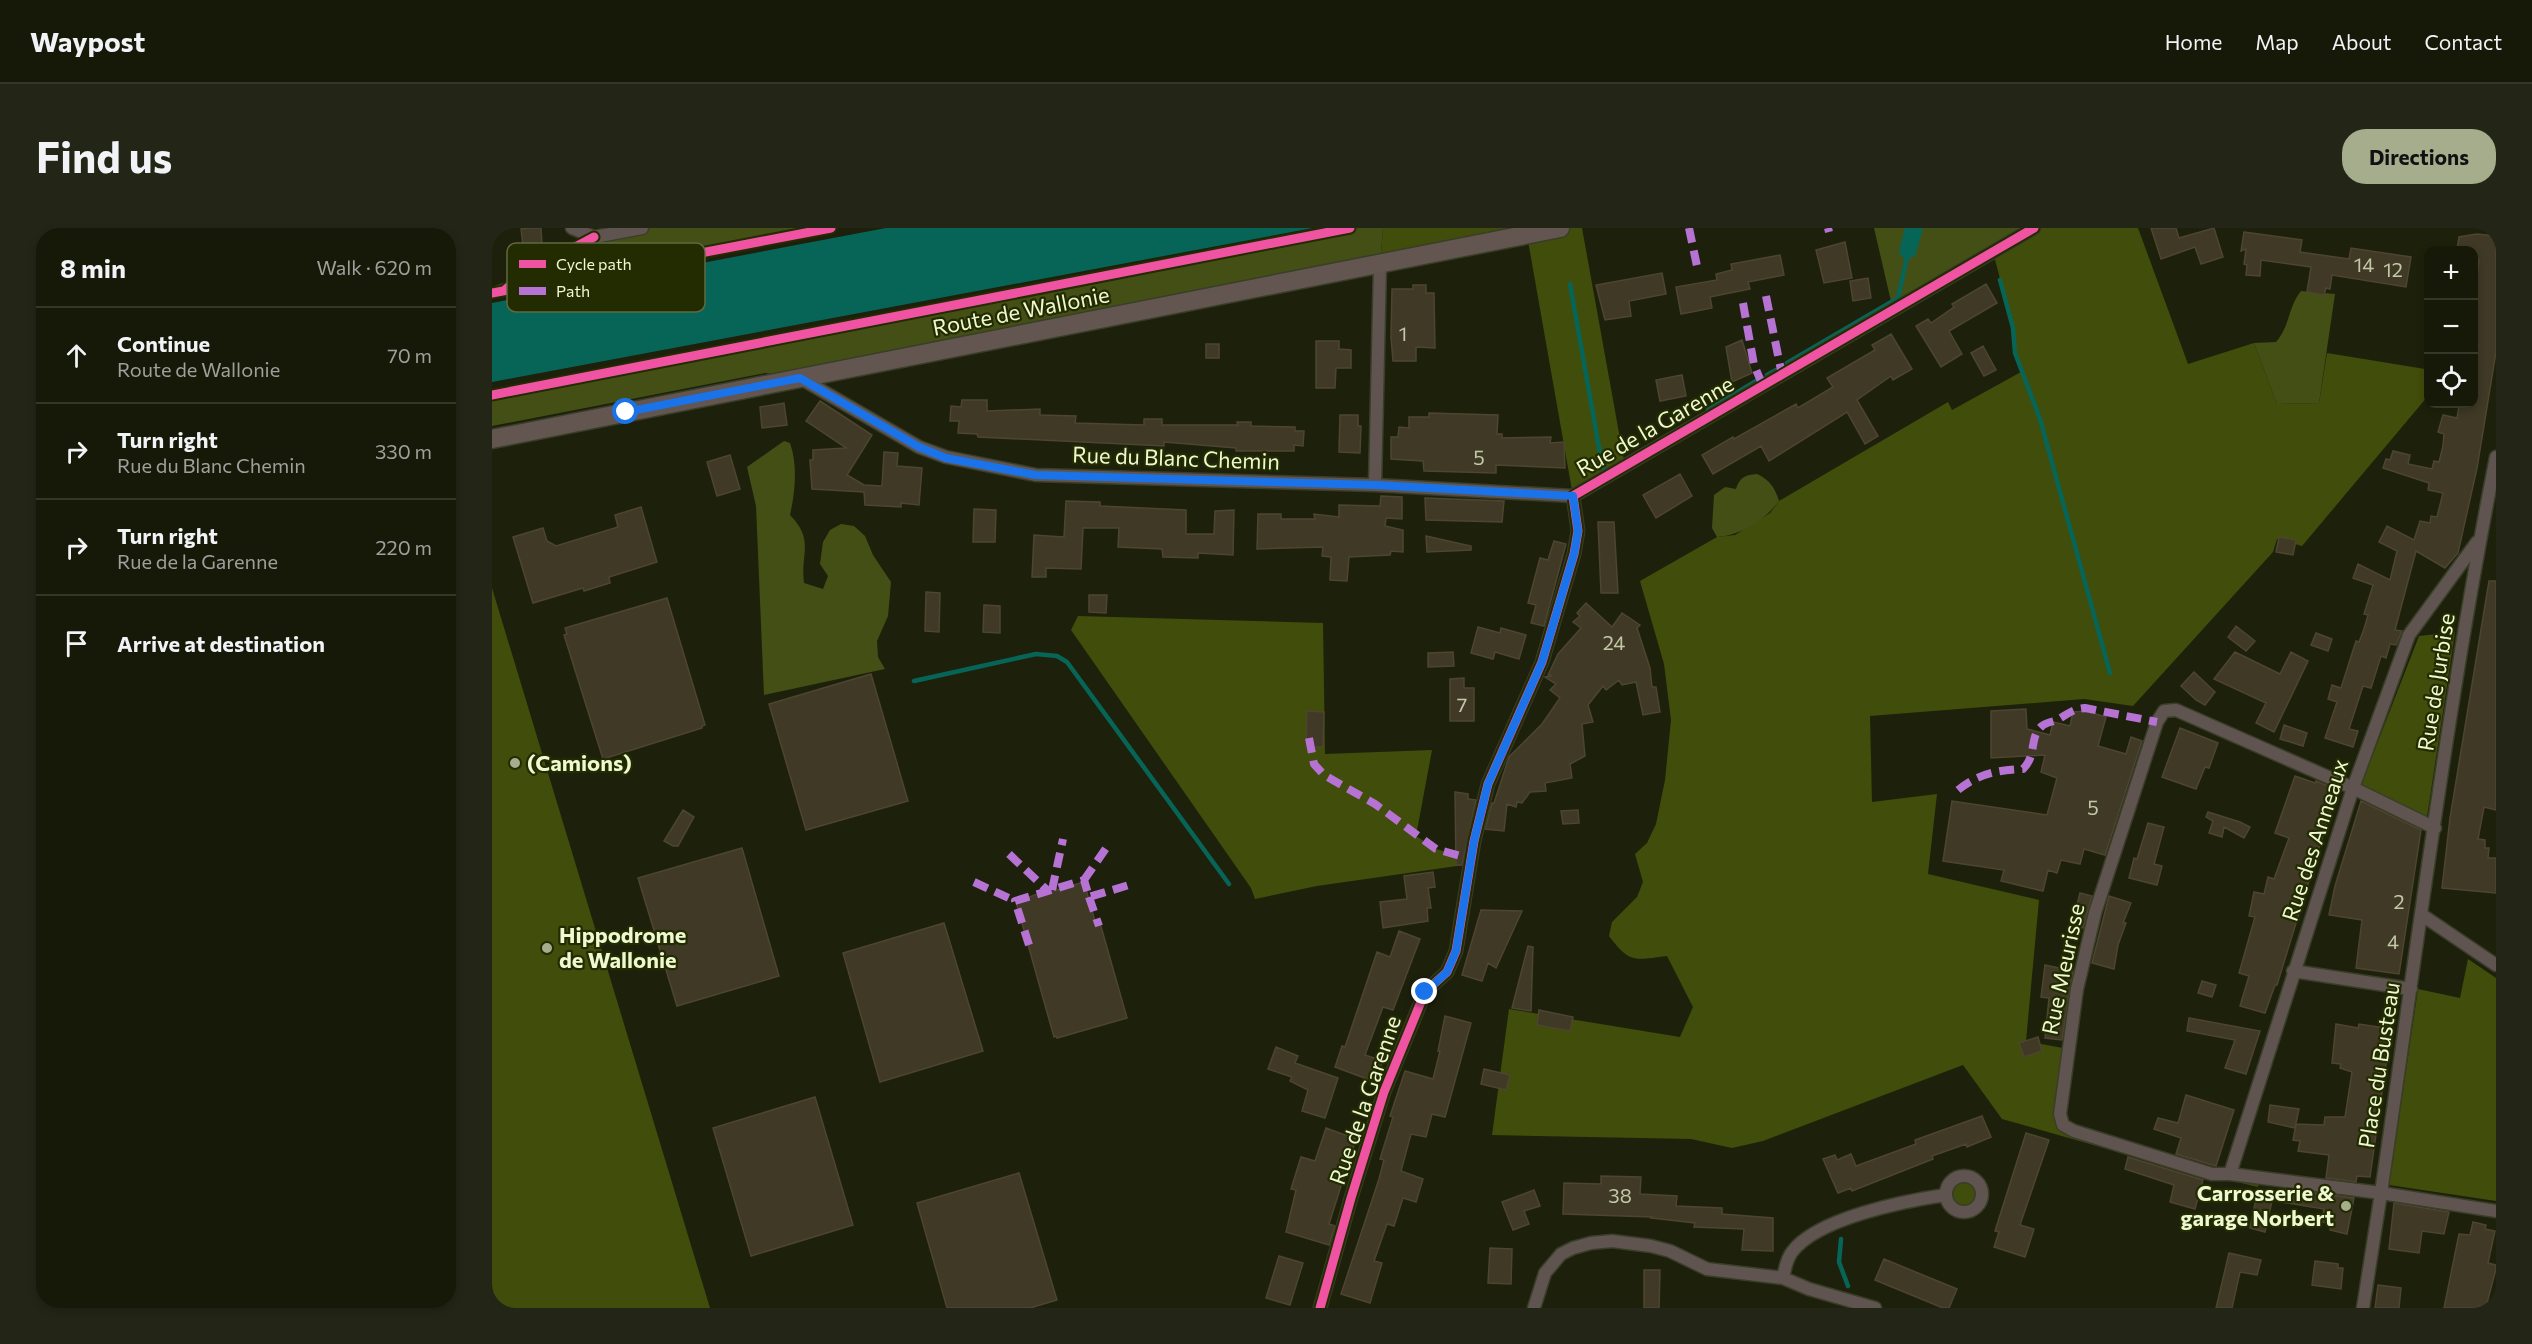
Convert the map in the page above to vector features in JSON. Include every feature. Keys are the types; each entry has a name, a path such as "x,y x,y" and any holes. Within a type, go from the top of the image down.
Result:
{"main road":[{"name":"Route de Wallonie","path":"492,439 1560,228"}],"street":[{"path":"573,228 594,237 642,228"},
{"name":"Rue de la Garenne","path":"1320,1308 1384,1092 1425,992 1447,972 1456,951 1474,841 1488,784 1542,662 1574,554 1578,531 1573,496 2034,228"},
{"path":"1376,485 1380,265"},
{"name":"Rue du Blanc Chemin","path":"800,378 919,447 946,458 1036,475 1376,485 1573,496"},
{"name":"Rue de Jurbise","path":"2422,915 2480,539 2496,457"},
{"name":"Rue des Anneaux","path":"2230,1174 2353,789 2409,635 2480,539"},
{"name":"Rue Meurisse","path":"2353,789 2176,711 2164,711 2157,722 2103,882 2077,989 2060,1114 2063,1125 2074,1131 2212,1174 2230,1174 2381,1193"},
{"path":"2353,789 2435,828"},
{"path":"2422,915 2496,965"},
{"name":"Place du Busteau","path":"2363,1308 2422,915"},
{"path":"2293,971 2411,989"},
{"path":"2381,1193 2496,1211"},
{"path":"1783,1278 1785,1263 1791,1253 1798,1245 1821,1230 1866,1212 1945,1195"},
{"path":"1534,1308 1542,1280 1553,1262 1573,1248 1612,1241 1670,1251 1707,1269 1783,1278 1809,1289 1869,1307"}],"green space":[{"path":"642,228 825,228 705,251 705,243 583,243 594,237"},
{"path":"1350,228 1383,228 1380,265 800,378 765,373 492,426 492,395"},
{"path":"1383,228 1582,228 1625,466 1573,496 1527,235 1380,265"},
{"path":"1874,228 2034,228 1893,310"},
{"path":"2034,228 2138,228 2188,364 2254,343 2277,404 2319,403 2327,353 2424,369 2424,401 2302,546 2277,539 2273,552 2133,706 2084,699 1870,716 1872,802 1937,794 1928,874 2039,900 2026,1041 2068,1049 2063,1125 2212,1174 2260,1178 2258,1187 2173,1167 2130,1152 2111,1150 2002,1119 1963,1065 1763,1141 1732,1148 1691,1139 1492,1135 1509,1009 1680,1037 1693,1007 1667,956 1640,959 1628,956 1609,936 1612,922 1637,897 1643,882 1635,854 1647,843 1656,824 1665,780 1671,720 1664,664 1640,581 1717,537 1735,535 1770,513 1779,501 1948,402 1952,410 2021,372 2015,353 2013,328 1993,252"},
{"path":"507,281 507,289 492,292 492,287"},
{"path":"2301,291 2335,294 2319,403 2277,404 2254,343 2276,342 2284,330"},
{"path":"784,441 790,443 793,452 795,470 790,515 798,524 804,540 804,583 823,589 828,576 820,564 823,542 830,530 841,524 854,526 865,536 873,555 891,582 888,616 877,641 878,657 885,669 764,695 756,506 747,467"},
{"path":"1757,474 1771,485 1779,501 1752,526 1717,537 1712,528 1714,495 1725,487 1736,489 1744,477"},
{"name":"Hippodrome de Wallonie","path":"492,588 710,1308 492,1308"},
{"path":"1078,616 1323,623 1325,754 1432,750 1416,836 1436,849 1471,859 1471,864 1317,886 1255,899 1251,888 1071,630"},
{"path":"2455,632 2427,817 2361,785 2419,636"},
{"path":"2468,959 2496,978 2496,1201 2389,1185 2418,989 2460,998"},
{"path":"1964,1180 1974,1184 1978,1194 1974,1204 1964,1208 1954,1204 1950,1194 1954,1184"}],"water":[{"path":"886,228 1313,228 492,382 492,303 507,300 507,312 705,312 705,262"},
{"path":"1905,228 1923,228 1916,254 1906,262 1899,252"}],"building":[{"path":"541,228 542,243 523,243 521,229"},
{"path":"2151,228 2176,228 2179,238 2214,228 2223,257 2201,264 2195,247 2161,259"},
{"path":"2244,232 2302,240 2300,252 2349,259 2351,248 2411,257 2406,287 2332,275 2330,289 2326,288 2324,295 2307,292 2311,267 2261,260 2260,276 2246,275 2247,265 2244,264 2246,249 2241,251"},
{"path":"2477,234 2496,236 2496,352 2477,468 2458,553 2445,568 2416,551 2395,630 2402,631 2396,645 2390,644 2386,658 2381,656 2371,688 2363,686 2349,729 2358,731 2353,747 2325,738 2337,702 2328,699 2332,685 2341,688 2356,641 2359,642 2368,615 2364,614 2373,585 2353,578 2358,564 2390,580 2397,551 2379,542 2387,526 2414,540 2420,521 2430,523 2431,516 2437,517 2443,493 2428,490 2429,483 2383,468 2386,459 2390,460 2393,451 2410,455 2408,464 2432,469 2434,461 2439,462 2443,446 2444,434 2438,432 2443,415 2457,418 2459,408 2478,408 2478,246 2458,246 2459,237"},
{"path":"1845,242 1852,278 1824,283 1816,250"},
{"path":"1780,255 1784,275 1748,282 1750,289 1710,297 1712,308 1681,314 1676,287 1717,280 1716,274 1732,270 1731,264"},
{"path":"1662,273 1666,294 1629,301 1631,316 1605,320 1596,285"},
{"path":"1868,278 1871,298 1853,301 1850,281"},
{"path":"1986,284 1997,303 1949,331 1962,354 1941,367 1916,326 1928,319 1931,323 1954,307 1952,304"},
{"path":"1413,285 1426,285 1426,293 1434,293 1435,348 1416,347 1416,361 1393,361 1392,289 1413,289"},
{"path":"1891,334 1912,369 1893,380 1891,376 1857,400 1878,436 1865,444 1847,412 1769,461 1761,446 1713,474 1702,455 1796,404 1798,408 1833,387 1827,378 1875,350 1872,345"},
{"path":"1742,340 1752,373 1732,382 1726,347"},
{"path":"1316,341 1339,341 1339,349 1351,350 1351,368 1336,368 1335,388 1316,388"},
{"path":"1206,344 1219,344 1219,358 1206,358"},
{"path":"1983,346 1996,370 1984,376 1971,353"},
{"path":"1682,375 1686,396 1660,401 1656,380"},
{"path":"962,400 987,400 987,411 1040,409 1040,415 1076,416 1075,423 1144,425 1144,419 1162,419 1162,425 1238,425 1237,422 1251,422 1251,426 1295,427 1295,431 1304,431 1303,446 1294,445 1294,451 1236,451 1236,448 1164,442 1164,446 978,437 977,434 958,433 959,421 950,421 951,406 961,407"},
{"path":"820,401 872,435 847,475 864,485 882,486 884,452 898,453 897,466 922,468 919,505 901,503 901,507 865,505 864,492 812,489 810,460 813,460 813,450 846,448 806,421"},
{"path":"784,403 787,425 762,428 760,407"},
{"path":"1429,413 1498,415 1497,434 1502,434 1502,438 1551,437 1550,443 1564,442 1565,468 1496,465 1496,473 1424,471 1423,461 1391,459 1391,437 1398,437 1399,427 1409,428 1409,417 1429,417"},
{"path":"1340,415 1358,415 1358,426 1361,426 1360,453 1339,452"},
{"path":"730,455 740,489 717,496 707,462"},
{"path":"1680,474 1692,496 1656,518 1643,495"},
{"path":"1381,496 1402,497 1402,519 1386,518 1385,526 1403,530 1403,552 1391,551 1390,555 1349,557 1347,581 1330,580 1331,557 1322,556 1323,547 1257,549 1258,514 1281,514 1281,519 1315,519 1314,514 1339,517 1339,505 1380,506"},
{"path":"1425,498 1504,501 1502,522 1426,520"},
{"path":"1066,501 1100,502 1100,506 1186,510 1186,534 1214,534 1215,511 1234,510 1233,555 1198,553 1198,558 1163,557 1162,549 1118,547 1119,528 1083,528 1081,569 1046,568 1046,577 1032,577 1034,535 1064,537"},
{"path":"641,507 657,562 609,577 610,583 584,591 583,588 533,603 513,537 543,528 547,541 556,546 618,527 615,515"},
{"path":"974,509 996,510 995,542 973,542"},
{"path":"1598,522 1614,522 1618,593 1601,593"},
{"path":"1426,536 1471,546 1471,550 1427,552"},
{"path":"2279,537 2296,540 2293,555 2276,552"},
{"path":"1554,541 1566,544 1544,626 1531,623 1536,605 1528,603 1540,558 1548,560"},
{"path":"2489,581 2496,581 2496,810 2484,807 2478,839 2485,840 2485,848 2489,848 2488,858 2496,858 2496,893 2442,888 2450,818"},
{"path":"926,592 940,593 939,632 925,631"},
{"path":"1089,595 1107,595 1106,613 1089,612"},
{"path":"667,598 705,725 702,728 603,759 564,635 567,634 565,628"},
{"path":"1586,603 1612,627 1622,613 1640,625 1637,628 1650,668 1652,687 1656,687 1660,712 1643,715 1636,682 1622,685 1619,680 1606,690 1603,686 1588,705 1593,722 1582,724 1585,756 1570,764 1572,778 1545,783 1546,791 1530,792 1522,803 1517,802 1516,807 1507,804 1504,831 1485,829 1509,757 1542,724 1560,698 1550,690 1556,684 1545,677 1552,676 1548,675 1558,654 1581,628 1573,622 1580,616 1577,613"},
{"path":"984,605 1000,606 1000,633 983,632"},
{"path":"2236,626 2255,641 2246,651 2228,637"},
{"path":"1478,627 1500,633 1501,628 1526,635 1519,659 1495,652 1493,659 1471,653"},
{"path":"2316,633 2332,639 2328,651 2311,645"},
{"path":"1453,652 1454,666 1428,667 1428,653"},
{"path":"2235,652 2280,674 2291,652 2308,661 2274,732 2256,723 2266,703 2214,679"},
{"path":"2194,672 2215,692 2205,705 2181,686"},
{"path":"871,674 908,801 806,830 769,704"},
{"path":"1464,678 1464,688 1474,688 1474,721 1450,721 1450,679"},
{"path":"2026,709 2027,729 2050,735 2053,722 2070,726 2073,712 2086,711 2106,717 2098,746 2126,754 2131,737 2142,741 2105,855 2084,849 2080,864 2061,860 2057,873 2048,870 2043,891 2001,881 2004,870 1943,861 1952,801 2047,815 2057,778 2041,772 2045,755 1991,758 1991,711"},
{"path":"1307,711 1324,712 1323,747 1306,747"},
{"path":"2284,725 2307,733 2303,746 2280,739"},
{"path":"2180,728 2218,743 2209,768 2205,767 2196,789 2162,777"},
{"path":"2295,776 2315,783 2316,781 2337,790 2277,985 2275,985 2265,1013 2240,1006 2249,976 2239,973 2255,917 2249,916 2254,892 2264,894 2268,877 2274,879 2289,838 2275,833"},
{"path":"1455,792 1468,794 1468,799 1476,800 1462,865 1456,865"},
{"path":"2361,801 2421,830 2399,974 2356,968 2362,920 2329,915 2335,886"},
{"path":"683,810 694,817 678,846 673,846 664,841"},
{"path":"1578,810 1579,823 1563,824 1561,811"},
{"path":"2208,812 2250,827 2244,838 2224,827 2222,837 2209,833 2213,821 2206,817"},
{"path":"2148,823 2164,827 2154,864 2162,866 2157,885 2129,878 2134,858 2137,859"},
{"path":"742,848 779,976 677,1006 638,878"},
{"path":"1433,872 1435,887 1428,888 1431,908 1427,908 1428,921 1383,928 1380,902 1407,899 1404,876"},
{"path":"1084,882 1096,925 1100,924 1102,930 1127,1018 1057,1038 1054,1037 1016,902 1056,887 1057,890"},
{"path":"2080,893 2092,896 2083,928 2079,927 2084,907 2077,905"},
{"path":"2109,896 2131,903 2123,923 2126,923 2118,945 2114,969 2092,963"},
{"path":"1481,910 1522,911 1496,968 1488,963 1482,981 1462,975"},
{"path":"944,923 983,1051 880,1082 843,953"},
{"path":"1399,931 1420,939 1393,1010 1383,1007 1365,1055 1383,1061 1375,1082 1335,1067 1342,1046 1345,1047 1377,952 1390,957"},
{"path":"1528,946 1533,947 1531,1011 1512,1008"},
{"path":"2045,965 2073,971 2062,1040 2045,1038 2049,998 2041,997"},
{"path":"2202,981 2216,985 2212,997 2198,993"},
{"path":"1539,1010 1573,1017 1570,1031 1537,1025"},
{"path":"1445,1016 1471,1023 1445,1117 1432,1114 1426,1137 1411,1134 1401,1171 1423,1179 1416,1202 1403,1198 1394,1226 1387,1224 1374,1261 1382,1263 1370,1303 1341,1294 1379,1179 1384,1160 1380,1159 1393,1117 1390,1116 1405,1071 1433,1079"},
{"path":"2189,1018 2260,1031 2246,1074 2225,1068 2235,1040 2187,1031"},
{"path":"2336,1024 2358,1028 2359,1024 2391,1029 2370,1177 2357,1176 2356,1182 2326,1178 2329,1155 2298,1151 2300,1141 2293,1140 2296,1124 2324,1125 2325,1117 2345,1117 2352,1072 2340,1068 2341,1064 2332,1063"},
{"path":"2038,1037 2042,1051 2024,1057 2019,1043"},
{"path":"1276,1047 1298,1056 1295,1063 1338,1078 1325,1118 1302,1111 1308,1090 1290,1081 1292,1077 1268,1069"},
{"path":"1484,1069 1510,1075 1506,1090 1481,1084"},
{"path":"2186,1095 2234,1110 2216,1166 2176,1154 2181,1138 2154,1129 2158,1118 2178,1123"},
{"path":"815,1097 853,1225 751,1256 713,1128"},
{"path":"2270,1105 2299,1109 2295,1128 2268,1122"},
{"path":"1982,1116 1991,1137 1967,1147 1966,1144 1932,1156 1933,1159 1852,1191 1851,1188 1838,1193 1823,1159 1835,1155 1837,1160 1851,1154 1856,1166 1916,1144 1915,1140"},
{"path":"1326,1128 1356,1139 1329,1224 1335,1226 1329,1245 1286,1232 1296,1190 1291,1189 1301,1157 1315,1161"},
{"path":"2026,1133 2049,1140 2020,1225 2034,1229 2025,1257 1994,1247 1999,1232 1995,1231"},
{"path":"2128,1157 2203,1180 2195,1209 2170,1202 2174,1185 2125,1169"},
{"path":"1019,1173 1057,1300 1030,1308 947,1308 917,1203"},
{"path":"1601,1176 1641,1177 1640,1194 1677,1196 1676,1206 1722,1208 1722,1214 1773,1218 1773,1251 1742,1250 1744,1229 1694,1227 1695,1223 1652,1217 1563,1214 1564,1183 1601,1184"},
{"path":"2258,1189 2274,1192 2265,1232 2250,1228"},
{"path":"2283,1189 2354,1198 2347,1234 2330,1230 2331,1224 2322,1222 2324,1209 2281,1202"},
{"path":"1534,1190 1540,1206 1524,1211 1529,1224 1513,1230 1502,1202"},
{"path":"2394,1203 2449,1212 2444,1234 2422,1231 2419,1253 2389,1249"},
{"path":"2473,1222 2486,1225 2485,1229 2495,1231 2488,1263 2496,1265 2496,1269 2486,1307 2444,1308 2459,1234 2470,1235"},
{"path":"1490,1248 1512,1249 1511,1284 1488,1283"},
{"path":"2229,1253 2261,1260 2257,1275 2240,1272 2232,1308 2216,1308"},
{"path":"1279,1256 1303,1263 1290,1305 1266,1298"},
{"path":"1884,1259 1957,1289 1949,1308 1943,1308 1875,1280"},
{"path":"2315,1261 2338,1264 2338,1268 2343,1268 2341,1289 2312,1285"},
{"path":"1644,1270 1660,1270 1659,1308 1644,1308"},
{"path":"2378,1285 2401,1288 2399,1308 2375,1308"}],"waterway":[{"path":"1787,363 1898,298 1907,257"},
{"path":"2000,280 2013,328 2015,353 2040,419 2110,673"},
{"path":"1570,284 1605,471"},
{"path":"1767,375 1776,370"},
{"path":"1708,410 1756,381"},
{"path":"914,681 1036,654 1057,656 1067,662 1229,884"},
{"path":"1841,1239 1839,1262 1848,1286"}],"marked path":[{"path":"1689,228 1698,271"},
{"path":"1828,228 1829,232"},
{"path":"1766,296 1782,375"},
{"path":"1743,303 1754,365 1763,386"},
{"path":"1958,790 1988,774 2023,769 2030,758 2038,730 2074,710 2085,708 2157,722"},
{"path":"1309,738 1314,764 1324,775 1375,804 1436,849 1471,859"},
{"path":"1052,890 1063,839"},
{"path":"1084,880 1109,844"},
{"path":"1009,854 1048,891"},
{"path":"1029,945 1015,901 1084,880 1089,897 1129,885"},
{"path":"974,882 1015,901"},
{"path":"1089,897 1099,926"}],"cycle path":[{"path":"705,252 831,228"},
{"path":"492,395 1350,228"},
{"path":"1320,1308 1384,1092 1425,992 1447,972 1456,951 1474,841 1488,784 1542,662 1574,554 1578,531 1573,496 2034,228"},
{"path":"583,243 594,237"},
{"path":"492,293 507,290"}],"place":[{"name":"(Camions)","path":"515,763"},
{"name":"Hippodrome de Wallonie","path":"547,948"},
{"name":"Carrosserie & garage Norbert","path":"2346,1206"}],"route":[{"path":"626,412 800,378 919,447 946,458 1036,475 1376,485 1573,496 1578,531 1574,554 1542,662 1488,784 1474,841 1456,951 1447,972 1425,992"}]}
